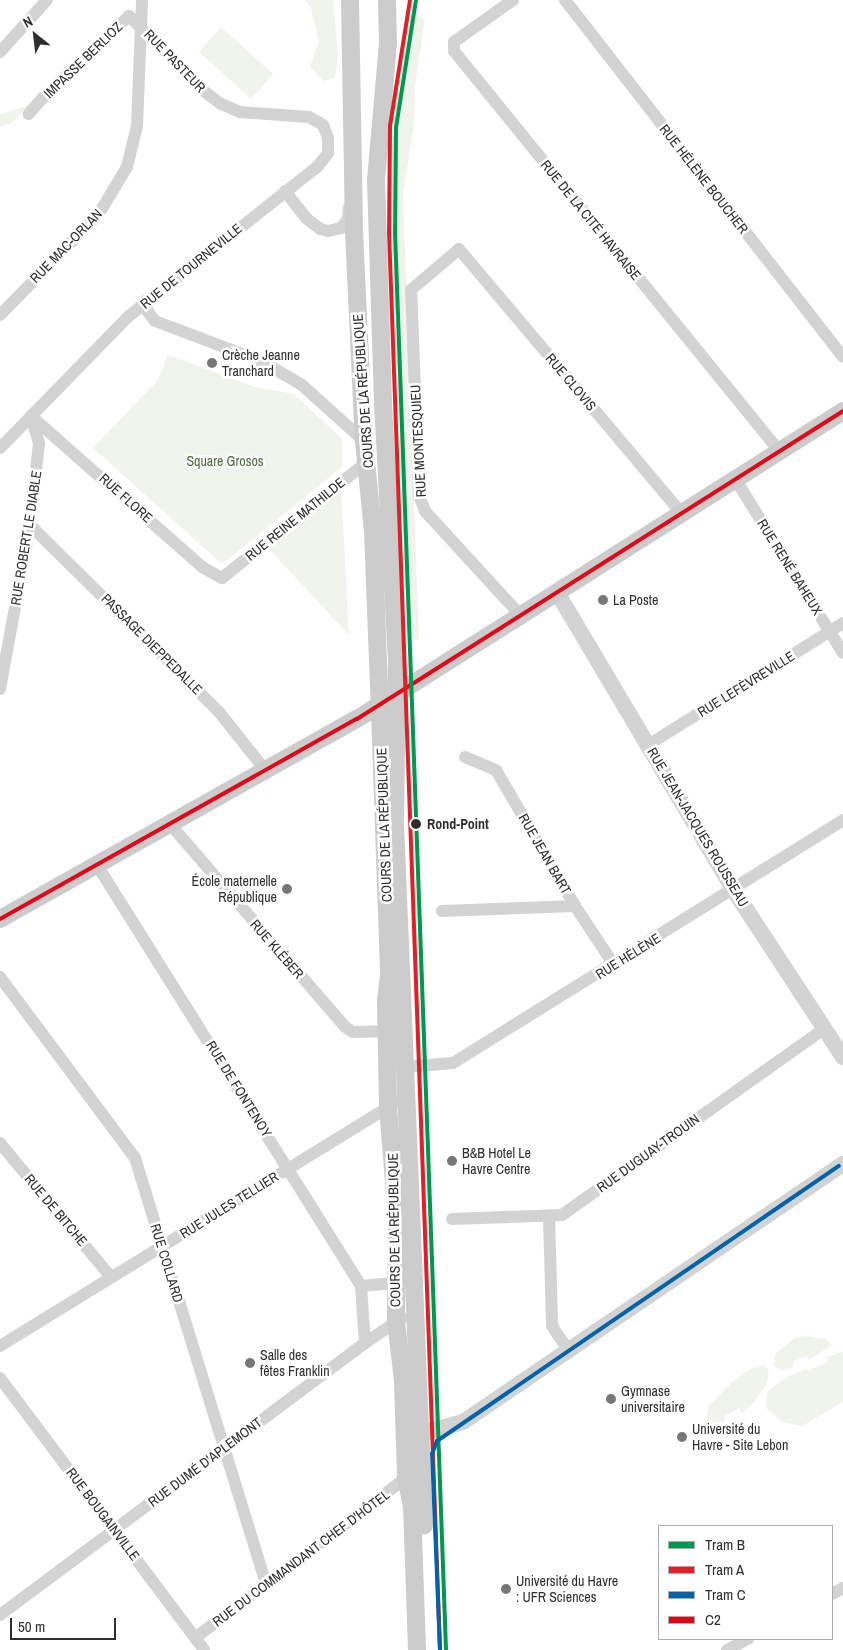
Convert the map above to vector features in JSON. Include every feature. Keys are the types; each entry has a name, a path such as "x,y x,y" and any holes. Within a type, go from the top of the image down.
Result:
{"main road":[{"name":"COURS DE LA RÉPUBLIQUE","path":"350,0 364,441 368,461 388,974 395,1031 405,1067 414,1313 412,1436 406,1478 412,1506 417,1650"},
{"name":"COURS DE LA RÉPUBLIQUE","path":"387,0 388,43 376,180 383,403 397,658 395,696 395,1031 388,1107 395,1165 396,1321 412,1436 429,1650"},
{"path":"0,919 379,706 683,515 843,411"}],"street":[{"path":"0,52 47,0"},
{"name":"RUE PASTEUR","path":"142,0 139,24 201,89 221,104 240,112 309,117 323,125 328,138 328,152 318,166 285,191"},
{"name":"RUE DE LA CITÉ HAVRAISE","path":"513,0 454,42 454,51 780,452"},
{"name":"RUE HÉLÈNE BOUCHER","path":"565,0 843,357"},
{"name":"IMPASSE BERLIOZ","path":"29,114 47,93 129,16 139,24"},
{"name":"RUE MAC-ORLAN","path":"0,315 98,215 127,167 137,126 139,24"},
{"path":"285,191 311,224 328,232 341,228 348,219 354,160"},
{"name":"RUE DE TOURNEVILLE","path":"0,448 146,300 285,191"},
{"name":"RUE CLOVIS","path":"459,249 683,515"},
{"name":"RUE MONTESQUIEU","path":"459,249 411,290 418,495 425,511 522,617"},
{"path":"146,300 148,312 154,321 261,361 302,385 364,441"},
{"name":"RUE ROBERT LE DIABLE","path":"0,689 5,641 30,525 39,444 31,416"},
{"name":"RUE FLORE","path":"31,416 202,567 222,578"},
{"name":"RUE REINE MATHILDE","path":"222,578 368,461"},
{"name":"RUE RENÉ BAHEUX","path":"736,480 843,653"},
{"name":"PASSAGE DIEPPEDALLE","path":"30,525 220,712 266,771"},
{"name":"RUE JEAN-JACQUES ROUSSEAU","path":"558,594 733,888 843,1057"},
{"name":"RUE LEFÈVREVILLE","path":"648,745 843,623"},
{"name":"RUE JEAN BART","path":"465,757 496,770 575,906 614,965"},
{"name":"RUE HÉLÈNE","path":"405,1067 453,1063 614,965 843,820"},
{"name":"RUE KLÉBER","path":"170,824 345,1027 354,1032 395,1031"},
{"name":"RUE DE FONTENOY","path":"97,865 361,1286"},
{"path":"442,911 575,906"},
{"name":"RUE COLLARD","path":"0,977 135,1158 266,1585"},
{"name":"RUE DUGUAY-TROUIN","path":"452,1219 562,1215 824,1029"},
{"name":"RUE JULES TELLIER","path":"0,1346 406,1096"},
{"name":"RUE DE BITCHE","path":"0,1143 111,1277"},
{"path":"412,1436 463,1422 843,1164"},
{"path":"549,1216 552,1326 569,1351"},
{"path":"365,1343 361,1286 395,1283"},
{"name":"RUE DUMÉ D'APLEMONT","path":"0,1615 365,1343 396,1321 414,1313"},
{"name":"RUE BOUGAINVILLE","path":"0,1378 204,1650"},
{"name":"RUE DU COMMANDANT CHEF D'HÔTEL","path":"196,1638 406,1478"},
{"path":"727,1650 746,1640"}],"green space":[{"path":"305,0 333,0 338,55 335,78 323,81 310,66 319,42 311,8"},
{"path":"407,15 425,18 415,86 414,125 403,193 419,640 407,636 390,199 395,100"},
{"path":"221,27 273,74 251,99 199,52"},
{"path":"30,105 13,122 0,127 0,114"},
{"name":"Square Grosos","path":"168,355 255,387 294,394 342,439 342,467 222,564 93,448 158,380"},
{"path":"341,488 349,635 268,548"},
{"path":"804,1336 826,1339 832,1345 809,1360 807,1355 793,1362 793,1367 782,1370 774,1366 776,1353 795,1338"},
{"path":"843,1352 843,1402 802,1426 783,1422 766,1408 767,1392 784,1379 806,1368 808,1371 828,1362 827,1357"},
{"path":"764,1366 769,1370 767,1383 756,1400 742,1413 739,1408 725,1416 724,1422 706,1423 708,1407 730,1384 751,1369"}],"tram line":[{"name":"A","path":"410,0 390,126 389,232 440,1650"},
{"name":"B","path":"416,0 396,127 395,232 446,1650"},
{"name":"C","path":"440,1650 432,1454 437,1441 839,1166"}],"transit line":[{"name":"C2","path":"0,919 357,719 843,411"}],"place":[{"name":"Crèche Jeanne Tranchard","path":"212,363"},
{"name":"La Poste","path":"603,600"},
{"name":"Rond-Point","path":"416,824"},
{"name":"École maternelle République","path":"287,889"},
{"name":"B&B Hotel Le Havre Centre","path":"452,1161"},
{"name":"Salle des fêtes Franklin","path":"250,1363"},
{"name":"Gymnase universitaire","path":"611,1399"},
{"name":"Université du Havre - Site Lebon","path":"682,1437"},
{"name":"Université du Havre : UFR Sciences","path":"506,1589"}]}
